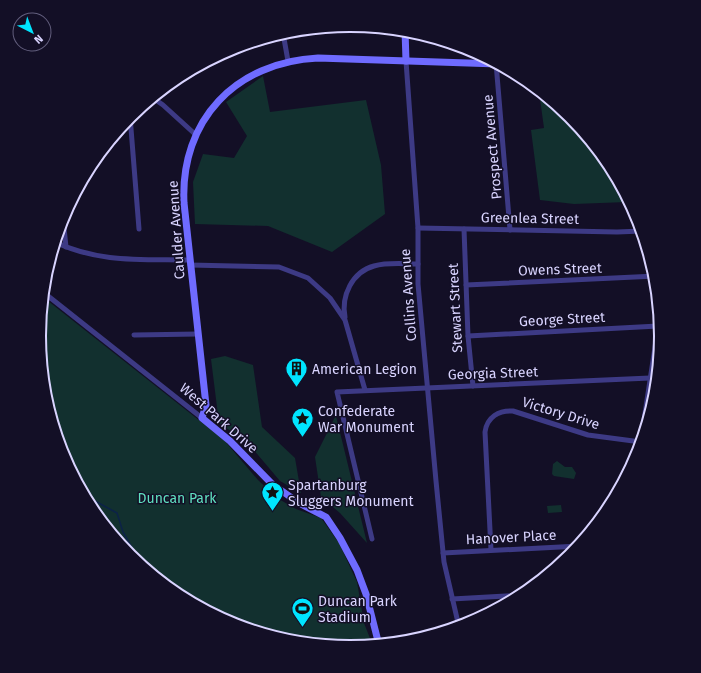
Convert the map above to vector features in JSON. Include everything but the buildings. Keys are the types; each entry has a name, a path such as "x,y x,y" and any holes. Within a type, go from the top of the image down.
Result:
{"street":[{"name":"Collins Avenue","path":"404,37 418,228 418,264 427,388 443,553 457,622"},
{"path":"284,39 288,61"},
{"name":"Caulder Avenue","path":"202,418 206,405 190,262 184,182 187,161 196,135 210,110 229,90 254,74 288,61 318,58 486,64"},
{"name":"Prospect Avenue","path":"498,70 510,230"},
{"path":"158,101 196,135"},
{"path":"131,126 139,229"},
{"name":"Greenlea Street","path":"418,228 636,231"},
{"name":"Stewart Street","path":"464,229 468,336 473,386"},
{"path":"64,233 66,247"},
{"path":"60,244 79,252 102,257 285,268 312,281 330,298 346,320"},
{"path":"365,390 346,320 344,302 346,293 350,285 362,272 369,268 382,264 418,264"},
{"name":"Owens Street","path":"466,285 649,276"},
{"name":"West Park Drive","path":"49,297 230,441 272,484 299,503 326,517 340,538 357,570 366,594 378,639"},
{"name":"George Street","path":"468,336 654,326"},
{"path":"134,335 198,334"},
{"path":"645,416 654,350"},
{"name":"Georgia Street","path":"372,539 337,392 650,378"},
{"name":"Victory Drive","path":"491,550 485,432 488,422 494,415 500,412 513,410 588,435 636,441"},
{"name":"Hanover Place","path":"443,553 571,546"},
{"path":"452,599 510,596"}],"green space":[{"path":"263,76 270,112 366,100 381,165 385,214 332,252 268,226 195,224 193,182 203,154 234,158 247,136 226,102"},
{"path":"540,99 566,121 592,151 604,167 624,202 574,204 540,200 531,130 544,128"},
{"name":"Duncan Park","path":"49,301 224,440 258,480 277,498 296,509 321,518 339,543 357,582 364,623 371,640 331,640 272,631 234,618 198,600 165,578 135,552 97,506 77,471 62,434 56,415 49,376 46,336"},
{"path":"225,356 253,365 262,427 295,458 301,493 280,481 247,442 219,423 211,359"},
{"path":"336,415 367,543 340,513 321,497 315,457"},
{"path":"557,461 565,467 572,467 576,473 574,479 554,476 552,474 553,464"},
{"path":"561,505 562,512 548,513 547,506"}],"waterway":[{"path":"94,500 117,513 123,532 134,551"}],"place":[{"name":"American Legion","path":"296,388"},
{"name":"Confederate War Monument","path":"303,438"},
{"name":"Spartanburg Sluggers Monument","path":"273,512"},
{"name":"Duncan Park Stadium","path":"302,628"}]}
